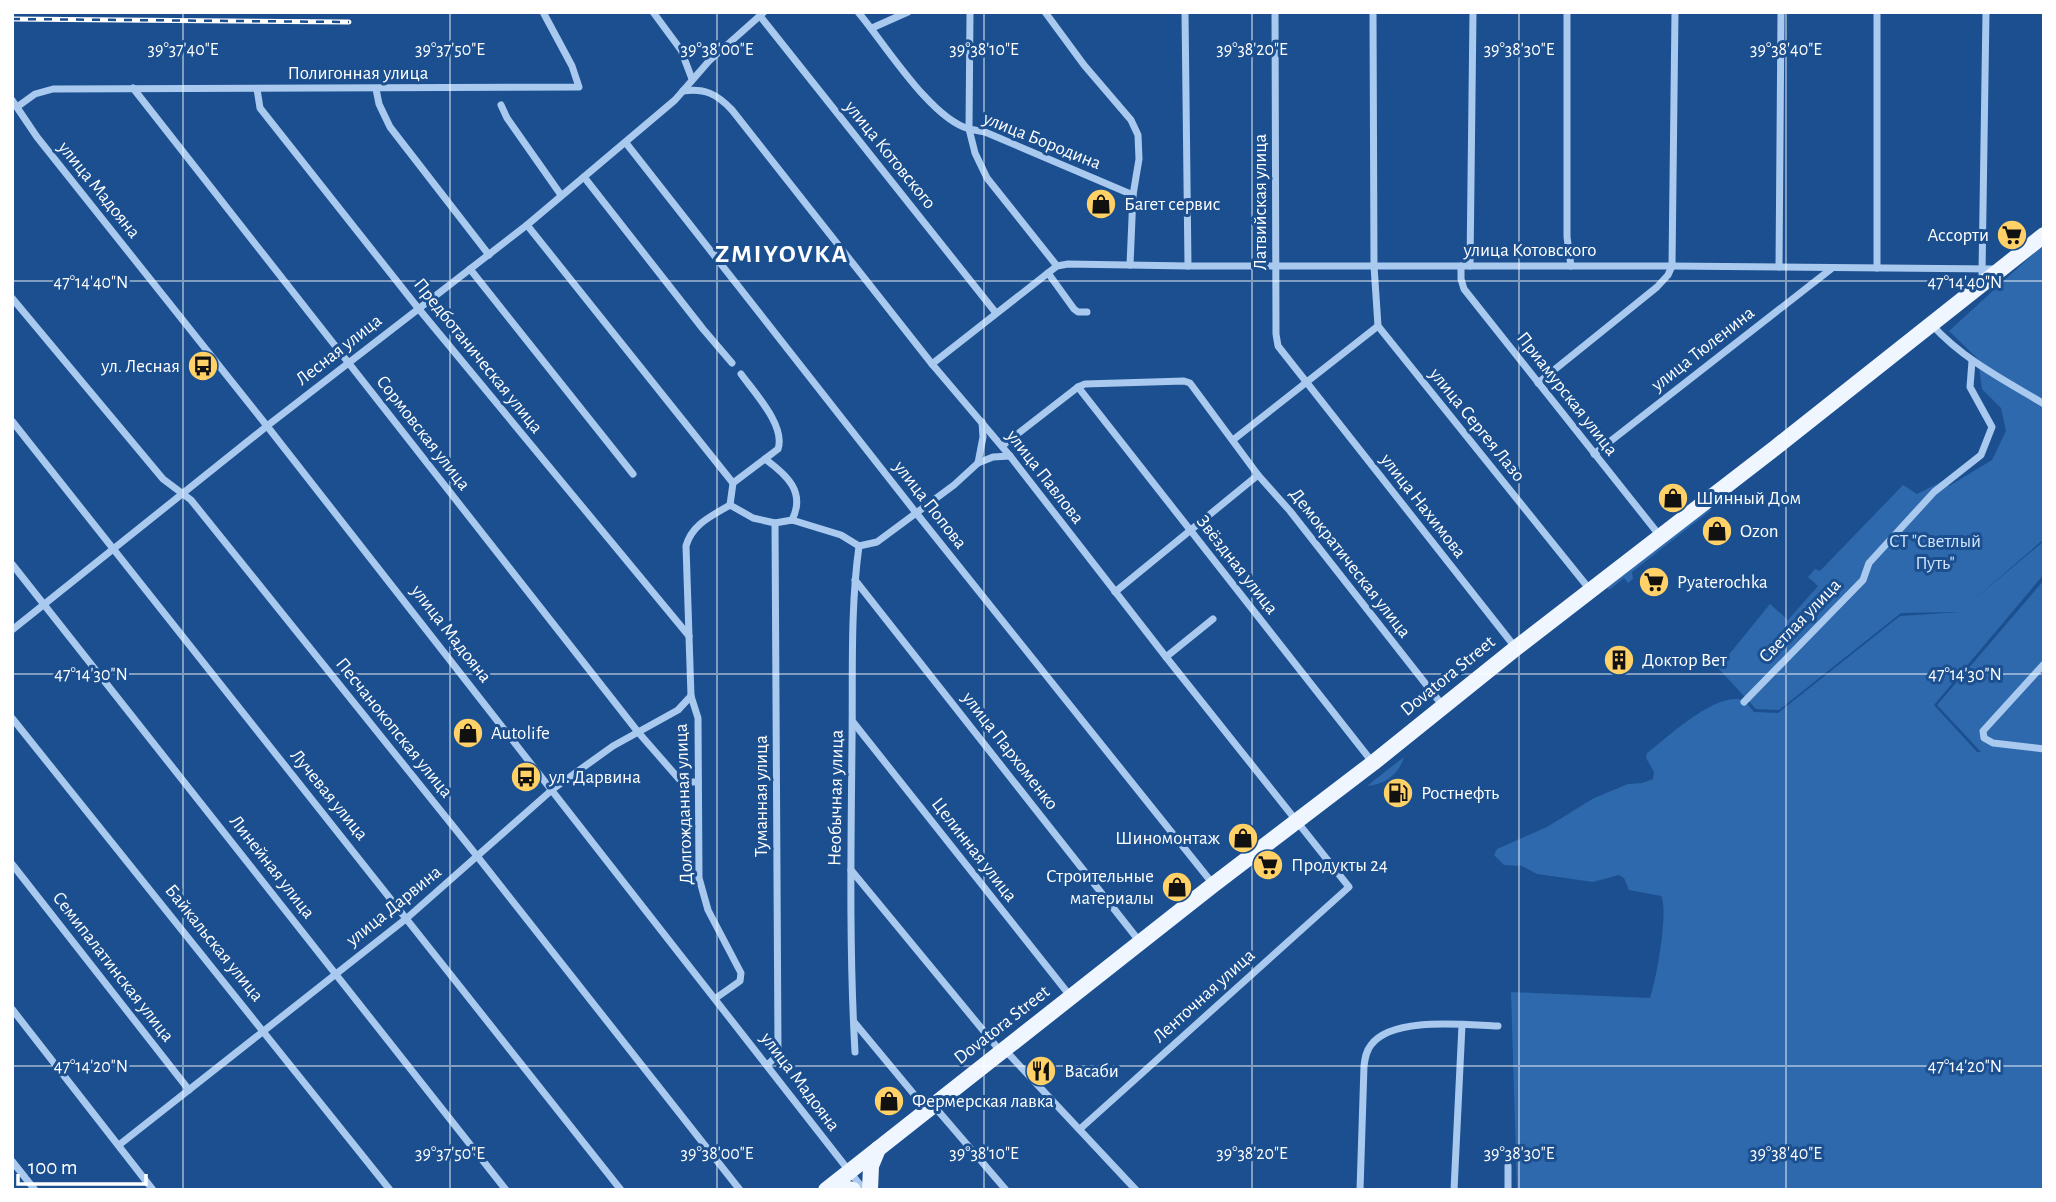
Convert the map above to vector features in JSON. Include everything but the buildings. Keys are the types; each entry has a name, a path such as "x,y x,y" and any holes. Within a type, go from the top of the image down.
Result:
{"main road":[{"name":"Dovatora Street","path":"826,1190 2044,235"},
{"path":"870,1190 871,1166 878,1149"},
{"path":"826,1190 843,1187 853,1190"}],"street":[{"name":"Полигонная улица","path":"15,103 53,89 579,87 572,66 543,12"},
{"path":"653,12 681,50 692,79"},
{"path":"858,12 919,90 949,120 969,129 975,153 987,178 1057,266 932,364"},
{"path":"872,28 908,12"},
{"name":"улица Бородина","path":"970,12 969,129 985,132 1133,195"},
{"path":"1045,12 1135,127 1139,159 1133,195 1130,265"},
{"path":"1185,12 1188,266"},
{"name":"Латвийская улица","path":"1275,12 1276,334 1279,345 1306,383"},
{"path":"1233,440 1378,326 1374,266 1373,12"},
{"name":"Приамурская улица","path":"1472,12 1466,266 1461,279 1464,289 1661,537"},
{"path":"1567,12 1567,213 1571,265"},
{"path":"1538,383 1657,287 1672,266 1675,12"},
{"path":"1779,267 1782,12"},
{"path":"1877,12 1877,268"},
{"path":"1979,287 1983,270 1986,12"},
{"name":"Лесная улица","path":"12,630 267,426 527,225 626,143 762,13"},
{"name":"улица Котовского","path":"762,13 996,313"},
{"name":"Сормовская улица","path":"133,88 638,732 679,779 698,782"},
{"name":"Предботаническая улица","path":"257,89 260,107 418,308 689,636"},
{"path":"376,89 379,104 390,127 489,255"},
{"name":"улица Павлова","path":"683,91 712,92 732,110 932,364 1010,456 1349,887"},
{"name":"улица Мадояна","path":"15,103 37,137 553,789 864,1190"},
{"path":"501,105 507,118 561,195"},
{"name":"улица Попова","path":"626,143 1213,885"},
{"path":"584,177 732,363"},
{"path":"527,225 733,483"},
{"name":"улица Котовского","path":"1057,266 2003,268"},
{"path":"470,268 633,474"},
{"name":"улица Тюленина","path":"1594,454 1831,268"},
{"path":"1048,273 1074,309 1087,312"},
{"name":"Песчанокопская улица","path":"12,298 163,479 184,493 477,856 740,1190"},
{"path":"1932,324 1948,342 1972,361 2042,399"},
{"name":"улица Сергея Лазо","path":"1378,326 1591,591"},
{"name":"Светлая улица","path":"1744,702 1863,580 1869,563 1934,492 1981,455 1992,427 1970,387 1972,361"},
{"path":"741,374 774,421 780,440 778,449 733,483 730,505 752,518 775,523 792,520 841,535 859,546 877,542 917,514 978,463 993,457 1010,456"},
{"name":"Демократическая улица","path":"1078,387 1096,382 1184,380 1196,388 1258,475 1297,520 1443,707"},
{"name":"улица Нахимова","path":"1306,383 1516,648"},
{"path":"1002,446 1078,387"},
{"name":"Звёздная улица","path":"1078,387 1373,763"},
{"name":"Лучевая улица","path":"12,421 621,1190"},
{"path":"978,463 983,437 982,422"},
{"path":"765,459 786,478 797,495 797,509 792,520"},
{"path":"1115,592 1258,475"},
{"name":"Долгожданная улица","path":"716,998 740,981 741,973 701,891 698,718 691,696 687,546 694,528 730,505"},
{"name":"Туманная улица","path":"767,1065 777,1056 778,1051 775,523"},
{"name":"Необычная улица","path":"855,1052 851,963 852,722 854,580 859,546"},
{"name":"Линейная улица","path":"12,564 506,1190"},
{"name":"улица Пархоменко","path":"854,580 1140,943"},
{"path":"1166,657 1213,619"},
{"path":"2043,668 1983,731 1984,738 1993,743 2044,749"},
{"name":"улица Дарвина","path":"119,1145 407,918 553,789 613,746 678,710 691,696"},
{"name":"Байкальская улица","path":"12,718 390,1190"},
{"name":"Целинная улица","path":"852,722 1071,997"},
{"name":"Семипалатинская улица","path":"12,864 189,1090"},
{"path":"851,869 1003,1051 1136,1190"},
{"name":"Ленточная улица","path":"1080,1129 1349,887"},
{"path":"12,1009 153,1190"},
{"path":"853,1021 1006,1190"},
{"path":"1454,1190 1462,1025"},
{"path":"1360,1190 1364,1066 1369,1047 1382,1035 1401,1028 1498,1026"},
{"path":"12,1161 35,1190"},
{"path":"1507,1166 1508,1190"}],"green space":[{"name":"СТ \"Светлый Путь\"","path":"2044,244 2044,539 1971,602 2044,541 2044,574 1934,705 1977,752 1981,752 1937,705 2044,580 2044,1190 1517,1190 1511,992 1650,998 1664,916 1661,896 1629,890 1624,878 1619,875 1593,882 1537,874 1522,866 1504,865 1494,855 1497,849 1547,827 1594,798 1628,784 1653,779 1654,772 1646,758 1647,753 1714,704 1740,699 1754,712 1778,713 1900,616 1960,612 1901,613 1779,710 1756,709 1718,668 1770,604 1788,620 1818,586 1808,577 1815,569 1820,571 1903,485 1917,494 1943,481 1949,486 1992,460 2006,431 2001,408 1982,389 1978,359 1949,331"},
{"path":"1709,507 1711,510 1632,572 1633,579 1628,583 1624,578 1609,590 1607,588"},
{"path":"1404,757 1390,778 1367,786"}],"railway":[{"path":"12,19 349,22"}],"place":[{"name":"Багет сервис","path":"1101,204"},
{"name":"Ассорти","path":"2012,235"},
{"name":"ул. Лесная","path":"203,366"},
{"name":"Шинный Дом","path":"1673,498"},
{"name":"Ozon","path":"1717,531"},
{"name":"Pyaterochka","path":"1654,582"},
{"name":"Доктор Вет","path":"1619,660"},
{"name":"Autolife","path":"468,733"},
{"name":"ул. Дарвина","path":"526,777"},
{"name":"Ростнефть","path":"1398,793"},
{"name":"Шиномонтаж","path":"1243,838"},
{"name":"Продукты 24","path":"1268,865"},
{"name":"Строительные материалы","path":"1177,887"},
{"name":"Васаби","path":"1041,1071"},
{"name":"Фермерская лавка","path":"889,1101"}],"district":[{"name":"ZMIYOVKA","path":"782,254"}]}
